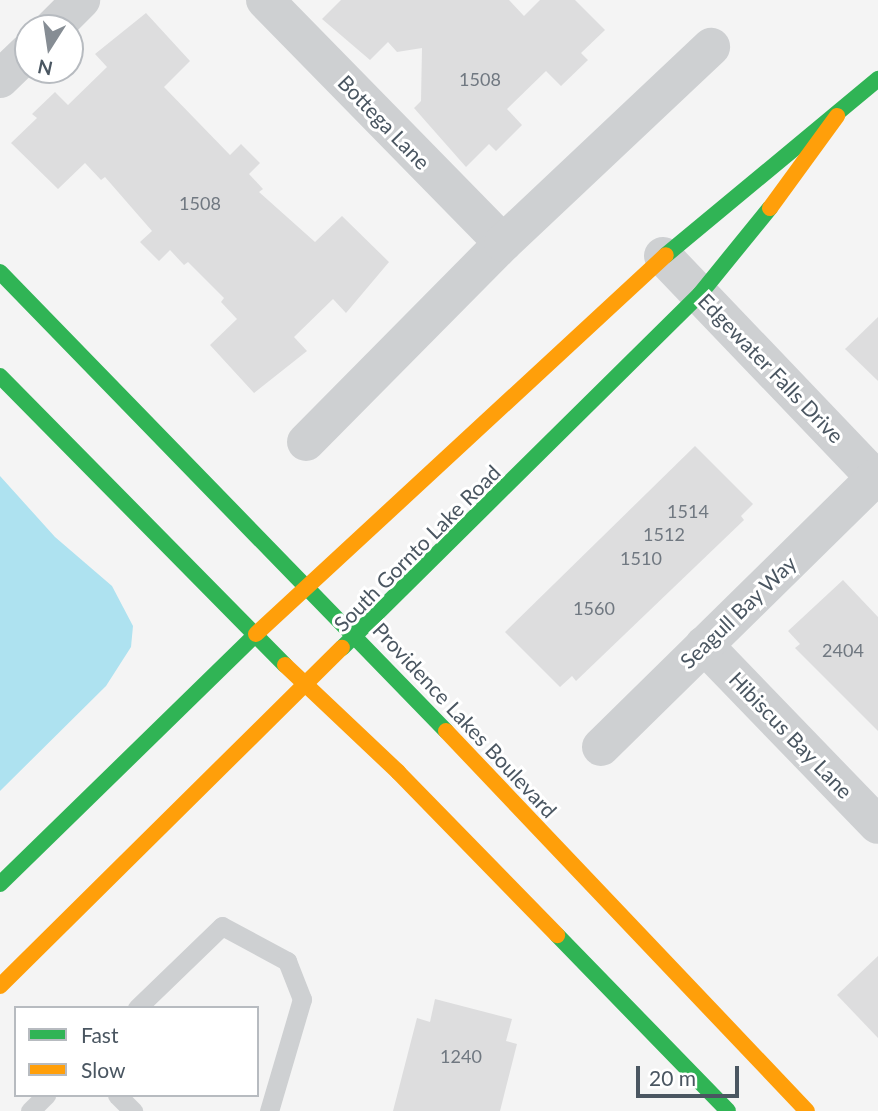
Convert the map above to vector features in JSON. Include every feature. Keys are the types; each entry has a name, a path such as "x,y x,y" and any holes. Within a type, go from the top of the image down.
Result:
{"street":[{"name":"Bottega Lane","path":"265,0 503,243"},
{"path":"306,442 503,243 711,47"},
{"path":"0,79 14,66"},
{"name":"South Gornto Lake Road","path":"0,884 307,584 663,257 735,193 837,116 878,79"},
{"name":"South Gornto Lake Road","path":"0,986 308,686 700,294 759,224 837,116"},
{"name":"Edgewater Falls Drive","path":"663,257 877,479"},
{"name":"Providence Lakes Boulevard","path":"0,272 307,584 807,1111"},
{"path":"0,376 254,635 398,772 728,1111"},
{"name":"Seagull Bay Way","path":"601,747 877,479"},
{"name":"Hibiscus Bay Lane","path":"704,645 878,825"}],"lane":[{"path":"139,1006 222,926 287,961 303,999 269,1111"},
{"path":"30,1111 44,1097"},
{"path":"119,1097 133,1111"}],"water":[{"path":"0,476 55,537 112,586 133,626 131,647 106,686 0,791"}],"building":[{"path":"341,0 509,0 524,16 540,0 575,0 605,30 581,53 588,60 561,86 546,71 507,109 522,125 496,151 489,144 466,167 414,108 421,101 422,48 397,52 388,42 370,60 322,19"},
{"path":"146,13 190,61 164,87 230,155 241,144 260,163 249,174 263,189 259,192 315,242 342,216 389,262 346,313 333,299 294,337 307,351 254,393 210,345 237,319 221,302 224,298 188,262 184,265 170,250 159,261 140,242 152,231 105,177 101,180 85,163 58,189 11,143 37,118 32,114 55,92 68,105 107,67 95,54"},
{"path":"878,317 878,381 845,349"},
{"path":"695,446 753,504 741,516 744,520 576,681 572,676 560,687 505,632"},
{"path":"843,580 878,617 878,731 795,648 800,644 788,631"},
{"path":"878,956 878,1038 837,995"},
{"path":"435,999 512,1019 506,1041 517,1044 500,1111 393,1111 417,1018 430,1022"}],"traffic: fast":[{"path":"666,255 878,79"},
{"path":"342,648 700,294 770,208"},
{"path":"0,272 446,731"},
{"path":"0,376 285,665"},
{"path":"0,884 256,634"},
{"path":"557,935 728,1111"}],"traffic: slow":[{"path":"770,208 837,116"},
{"path":"256,634 666,255"},
{"path":"0,986 342,648"},
{"path":"285,665 398,772 557,935"},
{"path":"446,731 807,1111"}]}
